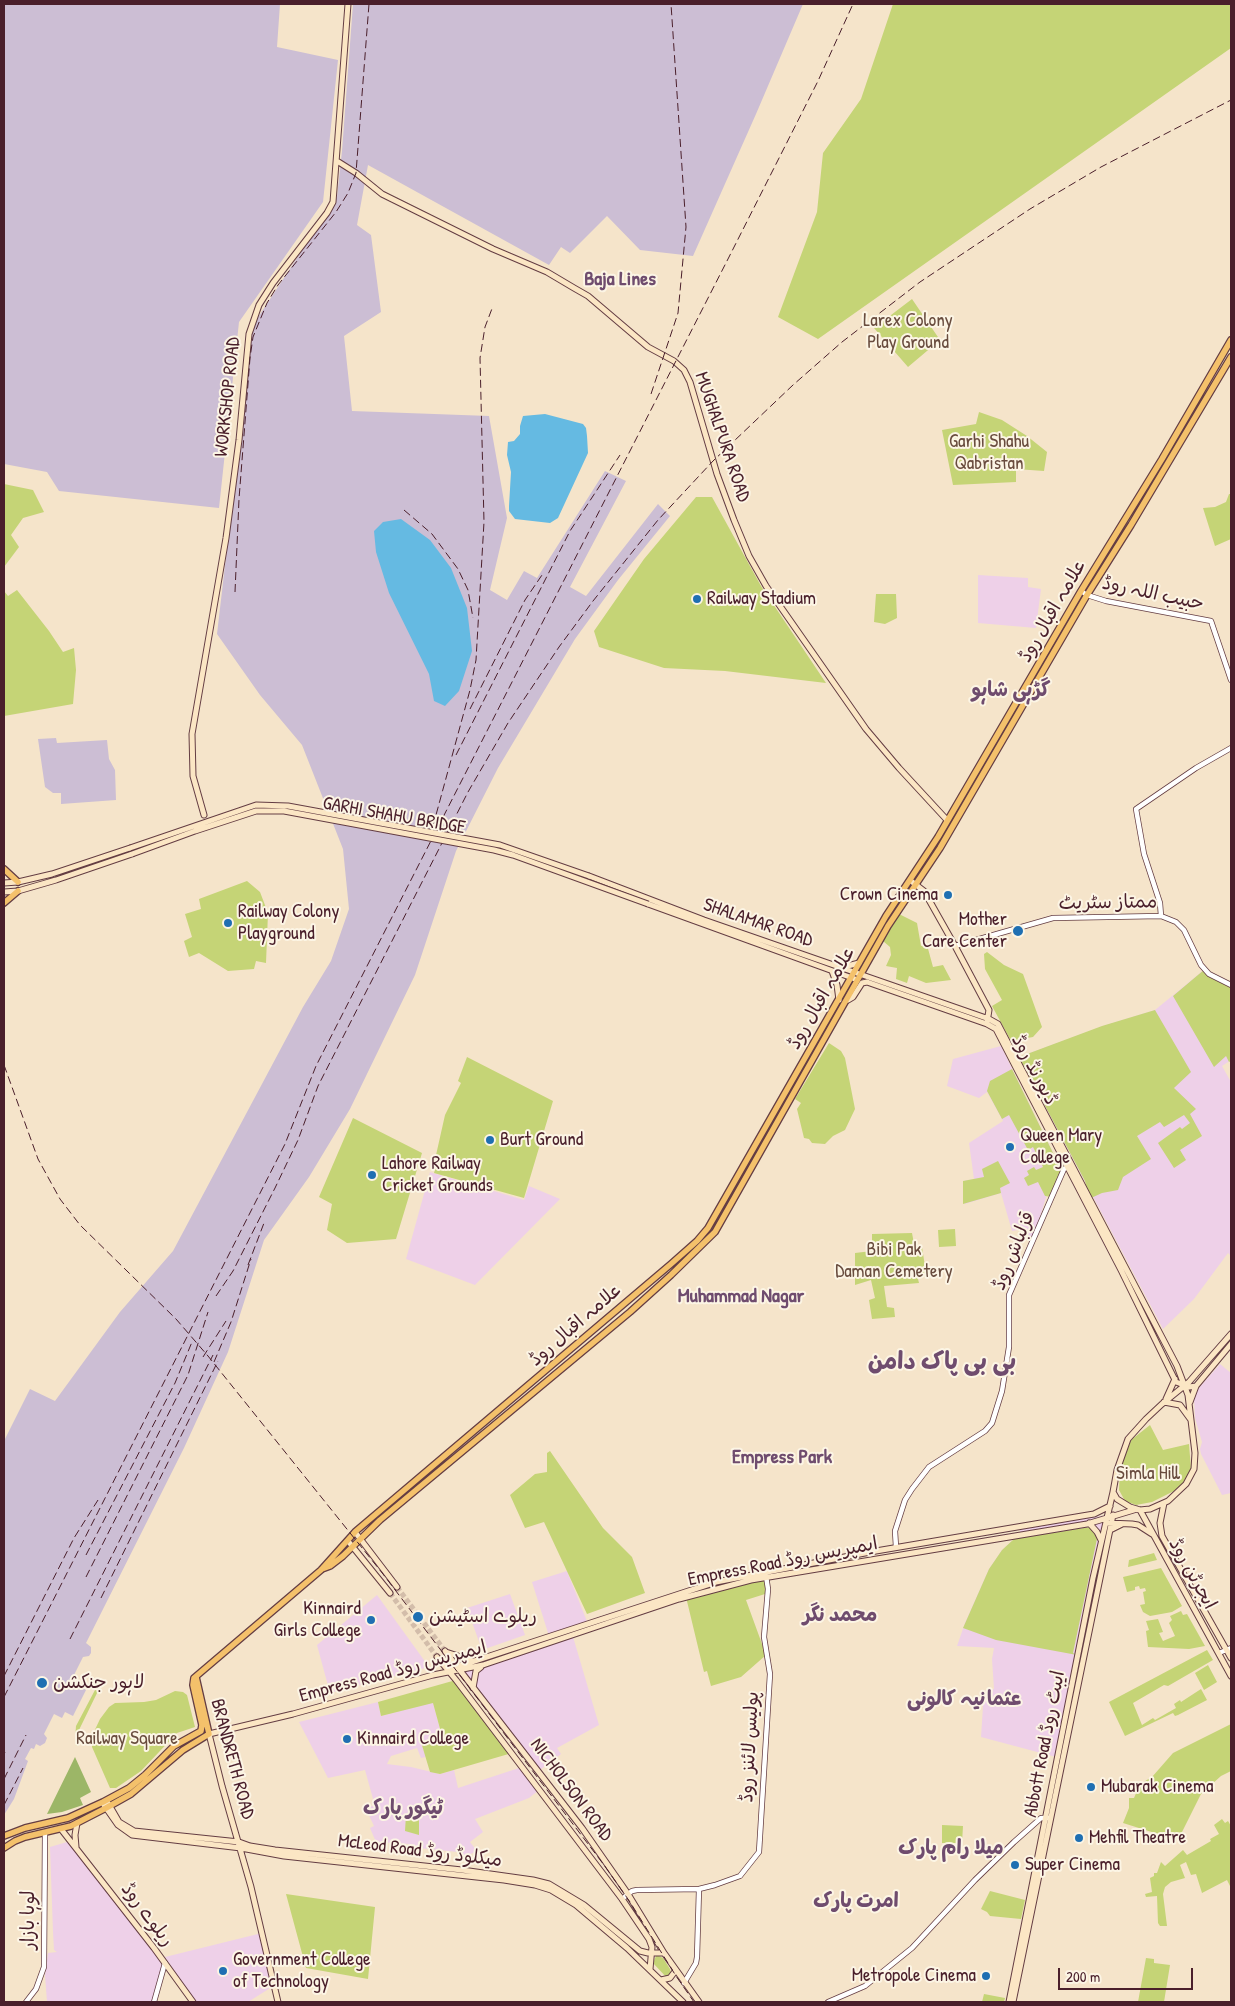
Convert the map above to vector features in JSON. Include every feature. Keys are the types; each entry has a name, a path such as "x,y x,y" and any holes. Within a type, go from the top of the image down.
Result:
{"main road":[{"name":"WORKSHOP ROAD","path":"204,815 193,776 192,734 226,538 249,334 259,305 273,283 332,206 335,195 338,161 348,4"},
{"name":"MUGHALPURA ROAD","path":"338,161 382,194 493,249 547,272 588,296 648,347 674,361 684,370 690,382 717,474 734,520 766,586 866,729 899,768 948,820"},
{"name":"علامہ اقبال روڈ","path":"321,1570 330,1566 354,1546 360,1538 612,1327 712,1237 727,1214 996,737 1231,340"},
{"name":"علامہ اقبال روڈ","path":"196,1677 321,1570 355,1532 697,1241 713,1220 886,916 940,848 1087,595 1231,357"},
{"path":"996,737 1003,741"},
{"name":"GARHI SHAHU BRIDGE","path":"18,882 52,874 256,805 288,806 500,845 589,876 649,902"},
{"name":"GARHI SHAHU BRIDGE","path":"18,891 256,811 284,811 494,850 649,902"},
{"path":"4,869 18,882"},
{"path":"4,883 18,882"},
{"name":"ڈیورنڈ روڈ","path":"914,883 927,895 955,946 989,1010 988,1021"},
{"path":"4,892 18,891"},
{"path":"4,903 18,891"},
{"name":"SHALAMAR ROAD","path":"649,902 840,968 861,978 998,1024"},
{"name":"SHALAMAR ROAD","path":"649,902 832,971 853,975"},
{"path":"840,968 860,964"},
{"path":"832,971 837,985 839,1000"},
{"name":"ڈیورنڈ روڈ","path":"848,1000 854,997 860,985 864,982 988,1021 996,1030 1156,1338 1175,1379"},
{"name":"ڈیورنڈ روڈ","path":"998,1024 1177,1366 1190,1405 1191,1420"},
{"path":"814,1042 822,1046"},
{"path":"1164,1402 1180,1405 1191,1420 1195,1453 1194,1469 1191,1477 1181,1490 1164,1503 1150,1509 1139,1510 1120,1501 1113,1492 1117,1470 1128,1439 1164,1402 1185,1386 1231,1334"},
{"path":"1190,1405 1196,1386 1231,1344"},
{"path":"1164,1402 1175,1379 1178,1383 1190,1388 1196,1386"},
{"name":"Abbott Road ایبٹ روڈ","path":"1009,2002 1071,1704 1101,1540 1113,1492"},
{"path":"1164,1503 1160,1523 1162,1536 1228,1649 1231,1658"},
{"name":"Empress Road ایمپریس روڈ","path":"458,1669 483,1665 679,1599 766,1575 896,1547 1094,1514 1110,1506"},
{"name":"Abbott Road ایبٹ روڈ","path":"1106,1522 1113,1515 1139,1510"},
{"name":"ایجرٹن روڈ","path":"1139,1510 1231,1676"},
{"name":"Empress Road ایمپریس روڈ","path":"209,1734 293,1714 449,1672 474,1661 716,1582 1089,1523 1106,1522 1138,1525 1152,1534"},
{"name":"Abbott Road ایبٹ روڈ","path":"1080,1657 1110,1530 1106,1522"},
{"path":"1089,1523 1098,1532 1101,1540"},
{"path":"1110,1530 1122,1524"},
{"path":"355,1532 398,1587"},
{"path":"348,1541 354,1546 390,1593"},
{"name":"NICHOLSON ROAD","path":"474,1661 445,1652 582,1828 628,1894 664,1953"},
{"name":"NICHOLSON ROAD","path":"436,1657 622,1898 649,1939 652,1947 651,1953"},
{"path":"473,1688 476,1671 483,1665"},
{"path":"4,1836 25,1828 68,1818 129,1788 174,1746 201,1731 202,1725 193,1686 193,1680 196,1677"},
{"name":"BRANDRETH ROAD","path":"196,1677 228,1809 241,1848 278,2002"},
{"path":"4,1848 15,1841 77,1823 108,1808 147,1782 183,1750 209,1734"},
{"name":"McLeod Road میکلوڈ روڈ","path":"104,1801 118,1825 132,1835 241,1848 270,1854 349,1864 504,1880 551,1890 576,1905 650,1969 677,1999 683,2002"},
{"name":"McLeod Road میکلوڈ روڈ","path":"108,1808 119,1822 134,1831 239,1842 255,1847 502,1875 549,1884 584,1904 640,1951 664,1953"},
{"name":"Abbott Road ایبٹ روڈ","path":"1013,2002 1048,1818"},
{"path":"76,1847 77,1823"},
{"name":"ریلوے روڈ","path":"61,1829 193,2002"},
{"path":"349,1864 350,1857"},
{"path":"650,1969 651,1953"},
{"path":"664,1953 699,2002"},
{"path":"661,1980 670,1978 676,1970"}],"street":[{"path":"1081,591 1087,595"},
{"name":"حبیب اللہ روڈ","path":"1087,595 1106,601 1211,621 1231,680"},
{"path":"1161,916 1160,903 1144,854 1136,809 1196,768 1231,748"},
{"name":"ممتاز سٹریٹ","path":"955,946 1053,918 1161,916 1176,922 1184,930 1201,965 1209,974 1231,985"},
{"name":"قزلباش روڈ","path":"896,1547 895,1531 905,1500 912,1489 930,1467 985,1431 992,1423 1002,1391 1009,1347 1009,1294 1064,1169 1068,1167"},
{"name":"پولیس لائنز روڈ","path":"628,1894 637,1890 699,1889 740,1876 759,1852 770,1674 764,1636 768,1589 766,1575"},
{"path":"1219,1653 1228,1649"},
{"path":"828,2002 865,1986 912,1948 988,1868 1040,1818 1048,1818"},
{"name":"لوہا بازار","path":"26,2002 36,1989 44,1968 45,1833"},
{"path":"684,1983 696,1963 697,1957 699,1889"},
{"path":"622,1898 628,1894"},
{"path":"154,2002 165,1963"}],"shaded area":[{"path":"4,4 280,4 277,47 338,60 323,202 239,322 219,508 59,491 47,472 4,464"},
{"path":"353,4 803,4 693,256 640,250 607,216 570,253 561,247 549,265 368,165 357,225 371,235 381,312 344,336 352,411 489,416 507,518 490,590 507,600 524,571 537,578 605,471 626,481 570,587 586,596 658,504 670,516 618,580 575,639 498,768 456,851 415,975 350,1109 309,1177 264,1240 228,1352 184,1448 86,1643 91,1647 91,1653 89,1656 83,1657 73,1677 80,1681 78,1685 86,1690 73,1716 65,1712 62,1718 54,1714 44,1734 47,1738 45,1743 40,1746 36,1744 34,1749 31,1748 25,1759 28,1761 14,1799 4,1815 4,1441 30,1389 55,1401 120,1312 173,1251 303,1007 331,961 349,909 343,849 302,745 260,695 217,634 253,325 337,197"},
{"path":"978,575 1028,578 1028,587 1041,589 1036,628 978,623"},
{"path":"56,738 57,743 107,740 109,759 115,770 116,800 61,804 61,793 53,793 45,787 38,739"},
{"path":"1205,969 1231,1060 1222,1066 1231,1082 1231,1256 1228,1253 1194,1299 1163,1329 1019,1057 1106,1025 1155,1010"},
{"name":"Queen Mary College","path":"1001,1046 1057,1161 1031,1247 1024,1229 1012,1231 1001,1193 965,1204 963,1202 963,1181 974,1179 969,1143 1003,1121 987,1092 979,1098 947,1086 953,1059"},
{"path":"430,1172 524,1200 529,1186 560,1199 475,1285 406,1259"},
{"path":"1220,1364 1231,1373 1231,1493 1222,1495 1201,1454 1202,1442 1195,1418 1194,1399 1197,1390"},
{"path":"1108,1515 1056,1757 981,1737 984,1691 994,1689 992,1659 994,1648 957,1646 989,1569 1002,1550 1020,1534 1020,1528"},
{"path":"567,1571 588,1624 571,1630 599,1725 557,1748 561,1754 536,1773 457,1667 549,1636 532,1582"},
{"path":"510,1594 525,1635 482,1650 467,1608"},
{"name":"Kinnaird Girls College","path":"377,1595 429,1667 330,1693 317,1645"},
{"path":"378,1702 381,1716 433,1702 442,1737 421,1742 426,1757 421,1758 417,1748 391,1756 387,1764 411,1767 440,1774 454,1770 458,1788 522,1767 539,1790 529,1798 475,1819 483,1832 470,1842 477,1851 460,1859 458,1852 409,1847 409,1844 376,1842 370,1828 374,1826 365,1807 375,1806 365,1770 328,1778 299,1722"},
{"path":"67,1842 165,1963 154,2002 47,2002 45,1975 48,1953 57,1952 54,1950 50,1847"},
{"name":"Government College of Technology","path":"262,1933 275,1985 248,2002 195,2002 165,1957"}],"green space":[{"path":"893,4 1231,4 1231,48 818,339 778,317 817,212 823,153 861,99"},
{"name":"Larex Colony Play Ground","path":"912,299 940,340 908,367 874,328"},
{"name":"Garhi Shahu Qabristan","path":"979,412 1002,420 1047,452 1044,471 1016,469 1016,482 953,485 942,430 976,424"},
{"path":"4,484 33,490 44,512 23,518 11,535 19,547 4,567"},
{"path":"1229,494 1231,494 1231,539 1215,546 1203,508 1215,507 1226,502"},
{"path":"696,497 712,497 761,586 826,683 725,671 664,668 599,647 594,631 644,559"},
{"path":"17,590 63,652 74,648 76,670 73,704 4,716 4,591 8,596"},
{"path":"876,594 896,594 897,618 885,624 874,622"},
{"name":"Railway Colony Playground","path":"247,881 260,892 268,913 266,963 256,961 254,969 228,971 199,953 189,957 184,941 192,937 185,914 201,909 199,899"},
{"path":"899,914 917,923 921,946 927,945 933,967 943,965 951,980 926,983 909,976 907,983 896,979 897,968 886,966 891,955 890,947 883,941"},
{"path":"987,952 1004,965 1023,974 1042,1027 1033,1037 1011,1041 992,1006 1002,1000 985,969 984,954"},
{"path":"1205,969 1231,985 1231,1061 1229,1062 1226,1056 1214,1067 1173,996"},
{"path":"1155,1010 1191,1072 1174,1088 1196,1109 1190,1114 1202,1136 1180,1150 1186,1160 1174,1168 1158,1143 1180,1127 1182,1129 1190,1123 1184,1115 1164,1127 1160,1122 1137,1136 1151,1159 1123,1177 1118,1190 1102,1193 1089,1199 1085,1181 1019,1057 1102,1026"},
{"path":"829,1043 841,1051 845,1058 855,1109 845,1130 833,1136 825,1144 812,1143 809,1139 804,1138 797,1109 801,1103 795,1099"},
{"name":"Burt Ground","path":"467,1057 553,1101 524,1198 434,1173 436,1166 434,1164 445,1115 461,1083 458,1081"},
{"path":"1012,1069 1062,1175 1052,1197 1045,1196 1038,1182 1028,1186 1024,1178 1029,1175 1027,1171 1034,1167 1036,1170 1043,1167 1033,1147 1028,1150 1009,1115 1002,1119 987,1091 990,1081"},
{"name":"Lahore Railway Cricket Grounds","path":"353,1118 422,1153 396,1239 347,1243 327,1230 332,1204 319,1197"},
{"path":"998,1161 1010,1183 1000,1188 1001,1193 963,1204 963,1181 984,1177 982,1169"},
{"path":"955,1229 956,1246 939,1247 938,1230"},
{"name":"Bibi Pak Daman Cemetery","path":"912,1233 915,1249 922,1247 926,1273 917,1275 919,1283 884,1286 887,1307 894,1308 895,1317 872,1319 869,1300 875,1298 871,1280 855,1285 855,1253 872,1251 872,1234"},
{"name":"Simla Hill","path":"1150,1425 1163,1450 1189,1444 1191,1469 1184,1483 1176,1490 1152,1502 1136,1505 1125,1501 1119,1490 1120,1470 1131,1440"},
{"path":"550,1451 603,1528 632,1557 645,1593 587,1614 544,1522 525,1528 510,1495 535,1474 547,1472 547,1453"},
{"path":"1090,1527 1096,1533 1097,1539 1073,1653 1077,1655 996,1640 963,1628 989,1569 1002,1550 1014,1539"},
{"path":"1154,1553 1157,1560 1128,1567 1129,1560"},
{"path":"1161,1568 1182,1606 1172,1612 1150,1616 1143,1612 1140,1605 1145,1604 1143,1592 1146,1591 1145,1588 1140,1589 1139,1586 1135,1587 1135,1590 1127,1592 1123,1577"},
{"path":"766,1571 765,1594 746,1600 766,1655 741,1677 711,1686 707,1671 704,1672 686,1597"},
{"path":"1181,1611 1183,1615 1187,1614 1205,1646 1189,1649 1148,1647 1146,1631 1149,1630 1146,1621 1158,1619 1163,1632 1159,1633 1163,1641 1175,1636 1169,1623 1172,1620 1170,1616"},
{"path":"1207,1650 1213,1660 1168,1686 1164,1685 1133,1703 1142,1725 1176,1708 1174,1704 1180,1700 1181,1702 1201,1689 1207,1700 1178,1715 1175,1716 1173,1713 1125,1736 1109,1702"},
{"path":"1208,1665 1217,1682 1204,1690 1195,1673"},
{"path":"456,1680 512,1753 440,1774 430,1772 421,1742 442,1736 433,1703 381,1716 378,1702"},
{"path":"95,1690 98,1691 79,1730 79,1745 76,1746 76,1726"},
{"name":"Railway Square","path":"175,1691 183,1692 187,1695 195,1727 177,1733 141,1771 116,1788 110,1788 92,1747 92,1736 100,1719 109,1707 115,1703 156,1700"},
{"path":"1231,1724 1231,1771 1221,1776 1201,1794 1180,1836 1174,1839 1123,1823 1129,1808 1129,1798 1134,1798 1140,1784 1152,1777 1173,1753"},
{"path":"75,1757 91,1792 80,1798 83,1805 62,1812 47,1814"},
{"path":"406,1815 419,1817 419,1835 405,1831"},
{"path":"1222,1819 1225,1823 1228,1821 1231,1826 1231,1888 1227,1880 1202,1893 1196,1874 1191,1875 1186,1862 1180,1865 1185,1878 1171,1882 1165,1887 1163,1894 1167,1926 1160,1926 1158,1923 1157,1896 1146,1897 1145,1894 1152,1892 1150,1878 1154,1876 1154,1873 1157,1873 1161,1862 1165,1866 1183,1850 1187,1855 1211,1841 1210,1839 1219,1834 1214,1825"},
{"path":"942,1825 963,1826 962,1843 942,1843"},
{"path":"990,1891 1025,1900 1021,1919 990,1916 981,1909"},
{"path":"286,1894 375,1907 368,1979 306,1968"},
{"path":"656,1956 663,1958 670,1969 671,1973 667,1978 653,1963"},
{"path":"1146,1958 1154,1959 1154,1963 1170,1965 1164,2002 1138,2002"},
{"path":"984,1994 1005,1998 1004,2002 982,2002"}],"water":[{"path":"545,414 583,424 586,428 588,453 558,518 550,523 515,519 509,511 511,472 507,455 508,442 514,441 520,434 523,416"},
{"path":"401,519 430,540 451,568 467,608 472,651 459,691 445,706 434,701 429,674 389,593 376,552 374,531 383,522"}],"tunnel":[{"path":"397,1587 445,1651"},
{"path":"390,1593 437,1657"}],"railway":[{"path":"235,592 239,499 253,337 267,303 278,285 336,212 348,193 356,173 369,4"},
{"path":"651,394 678,313 686,227 671,4"},
{"path":"4,1697 285,1144 316,1066 818,81 853,4"},
{"path":"216,1296 233,1271 275,1188 298,1140 318,1086 468,792 508,723 559,647 658,520 713,461 793,385 842,342 920,282 1030,209 1101,167 1231,100"},
{"path":"433,826 470,690 476,660 484,522 480,358 485,327 493,306"},
{"path":"456,755 570,531 620,455"},
{"path":"404,510 432,534 458,569 468,590 473,618"},
{"path":"470,709 525,600 542,575"},
{"path":"4,1065 38,1159 60,1199 80,1225 176,1319 208,1356 383,1574 604,1865 694,2002"},
{"path":"248,1265 264,1223"},
{"path":"214,1362 231,1322 251,1259"},
{"path":"86,1577 188,1375 208,1312"},
{"path":"203,1357 226,1321"},
{"path":"86,1555 175,1383 192,1342"},
{"path":"70,1639 213,1355"},
{"path":"101,1598 218,1361"},
{"path":"4,1676 74,1538 98,1500"},
{"path":"4,1779 26,1735"},
{"path":"4,1805 23,1768"}],"place":[{"name":"Railway Stadium","path":"697,599"},
{"name":"Crown Cinema","path":"948,895"},
{"name":"Railway Colony Playground","path":"228,923"},
{"name":"Mother Care Center","path":"1018,931"},
{"name":"Burt Ground","path":"490,1140"},
{"name":"Queen Mary College","path":"1010,1147"},
{"name":"Lahore Railway Cricket Grounds","path":"372,1175"},
{"name":"ریلوے اسٹیشن","path":"418,1617"},
{"name":"Kinnaird Girls College","path":"371,1620"},
{"name":"لاہور جنکشن","path":"42,1683"},
{"name":"Kinnaird College","path":"347,1739"},
{"name":"Mubarak Cinema","path":"1091,1787"},
{"name":"Mehfil Theatre","path":"1079,1838"},
{"name":"Super Cinema","path":"1015,1865"},
{"name":"Government College of Technology","path":"223,1971"},
{"name":"Metropole Cinema","path":"986,1976"}],"district":[{"name":"Baja Lines","path":"620,280"},
{"name":"گڑہی شاہو","path":"1011,691"},
{"name":"Muhammad Nagar","path":"741,1297"},
{"name":"بی بی پاک دامن","path":"942,1363"},
{"name":"Empress Park","path":"782,1458"},
{"name":"محمد نگر","path":"840,1616"},
{"name":"عثمانیہ کالونی","path":"964,1700"},
{"name":"ٹیگور پارک","path":"403,1809"},
{"name":"میلا رام پارک","path":"951,1849"},
{"name":"امرت پارک","path":"856,1902"}]}
